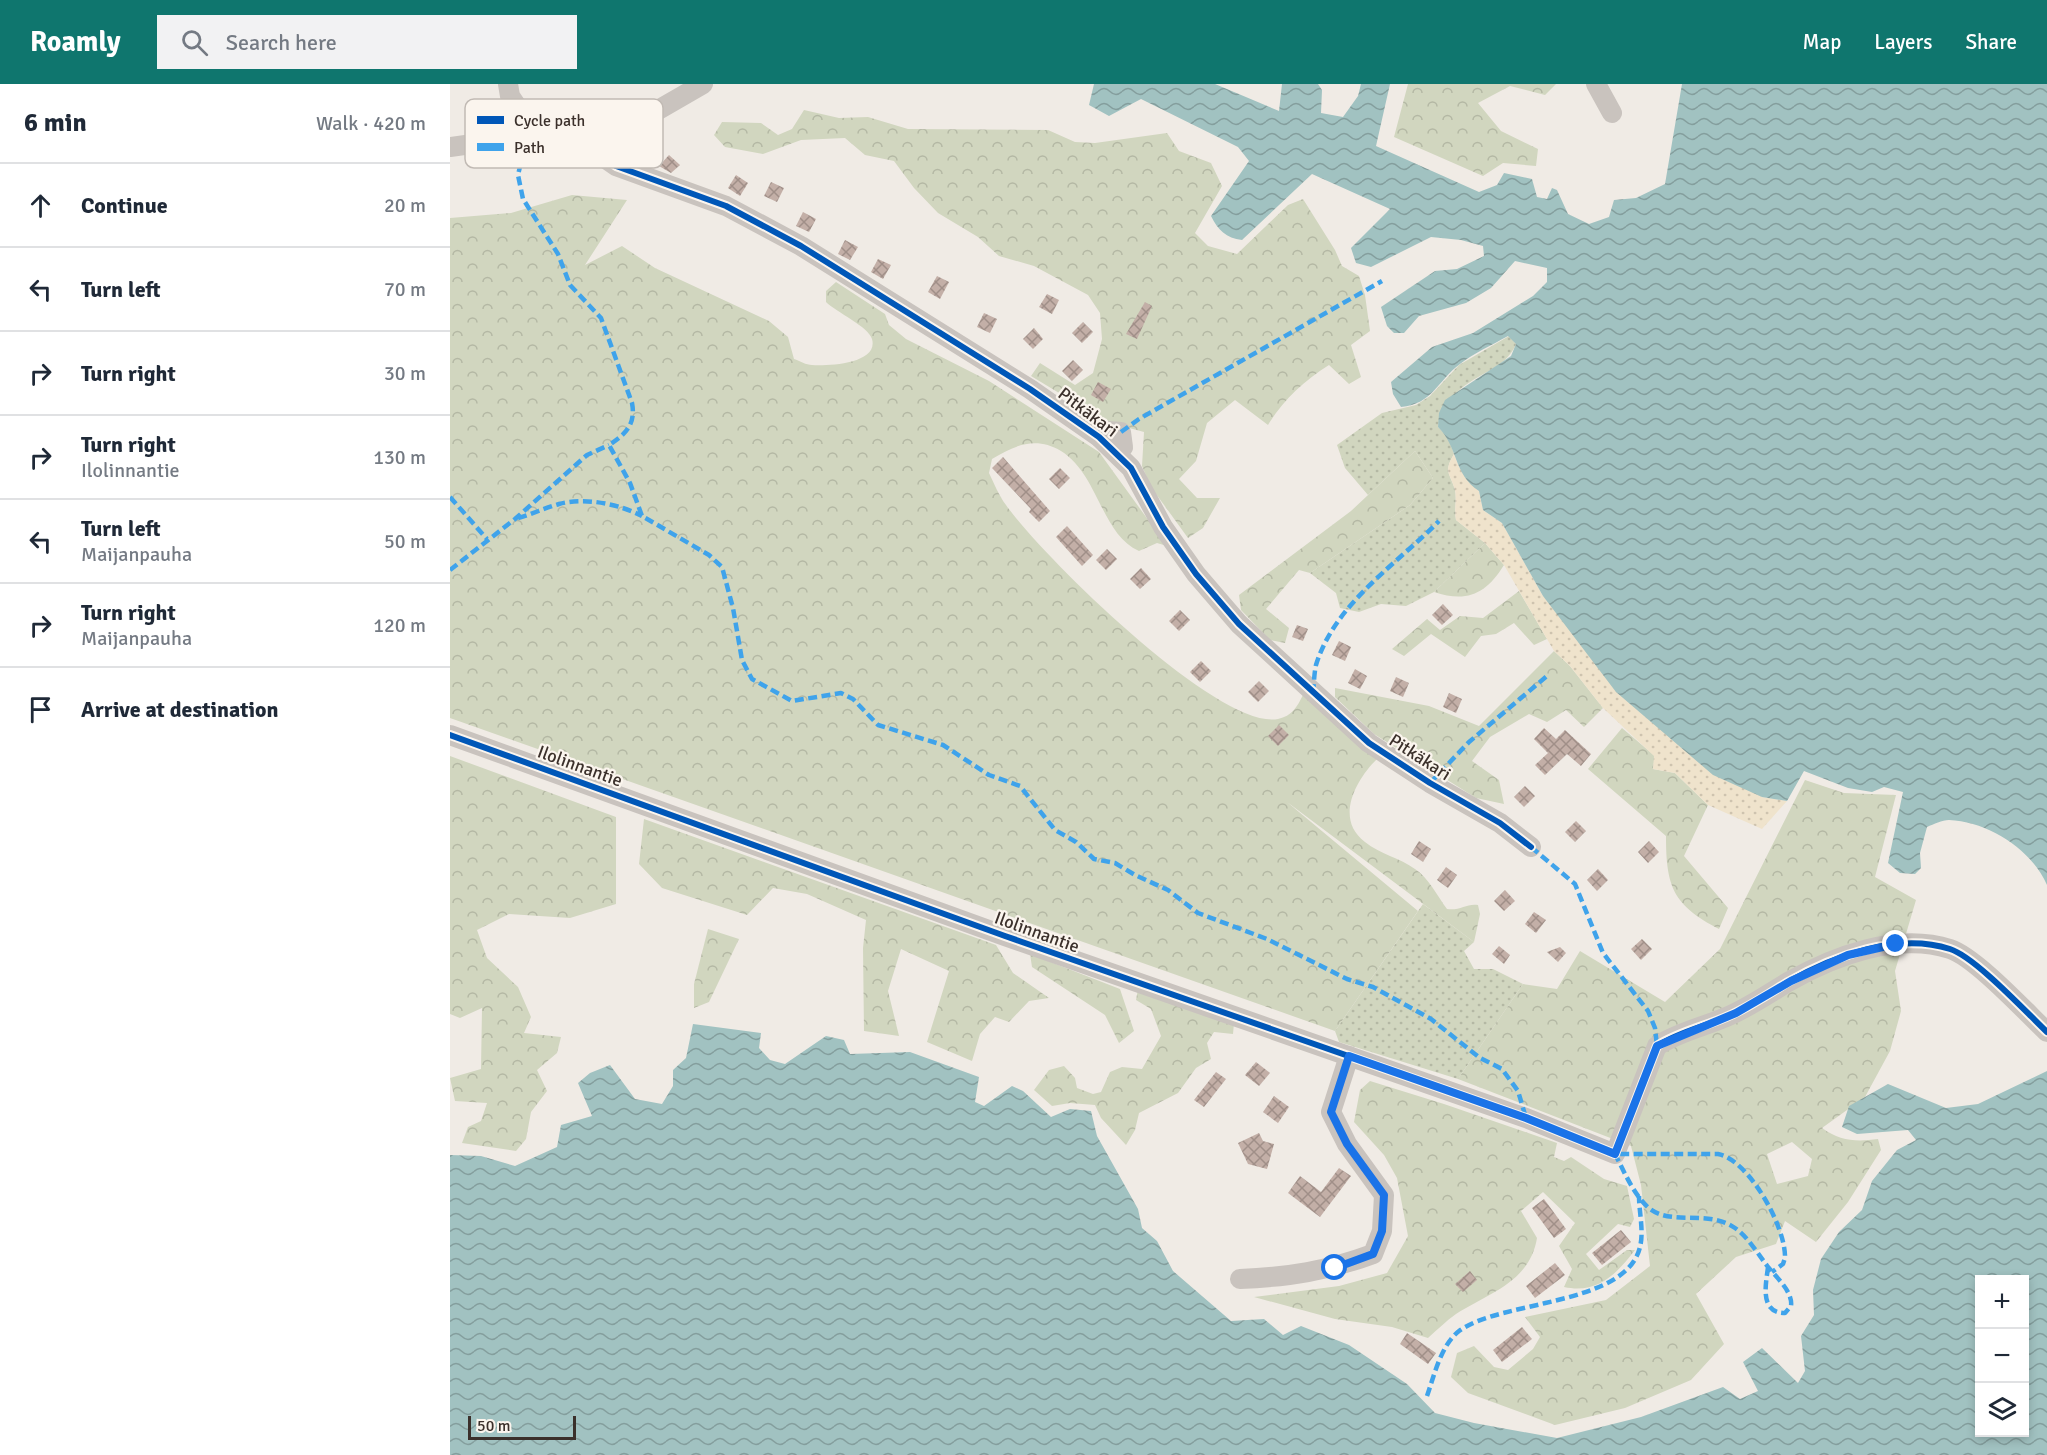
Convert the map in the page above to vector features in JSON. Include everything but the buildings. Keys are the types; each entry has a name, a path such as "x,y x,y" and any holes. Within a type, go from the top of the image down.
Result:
{"street":[{"path":"507,84 512,99"},
{"path":"663,106 703,84"},
{"path":"1596,84 1612,113"},
{"path":"450,147 465,145"},
{"name":"Pitkäkari","path":"622,168 726,206 801,246 1030,389 1099,437 1131,468 1163,527 1196,574 1239,624 1369,742 1430,783 1500,823 1531,847"},
{"name":"Ilolinnantie","path":"450,735 1005,936 1526,1118 1615,1154 1657,1046 1736,1013 1791,981 1848,955 1896,944 1918,944 1952,950 1972,960 2047,1032"},
{"path":"1240,1279 1285,1277 1335,1268 1373,1254 1382,1231 1384,1195 1347,1144 1331,1112 1349,1056"}],"green space":[{"path":"1408,84 1556,84 1545,95 1510,86 1478,103 1501,131 1538,149 1536,166 1503,163 1483,176 1394,137"},
{"path":"804,110 839,118 868,117 908,129 1048,130 1075,142 1095,143 1167,133 1179,151 1211,163 1222,186 1195,233 1208,246 1237,254 1288,205 1303,199 1335,250 1342,266 1359,276 1365,295 1370,331 1351,345 1361,377 1349,384 1329,365 1295,392 1280,407 1268,425 1235,400 1207,423 1196,461 1179,479 1197,498 1220,498 1203,528 1188,538 1151,487 1142,466 1144,432 1107,422 1031,376 1040,363 1075,385 1093,373 1102,339 1100,313 1088,295 1034,266 999,256 978,237 938,213 914,188 894,161 865,155 845,138 801,140 763,154 725,147 714,135 722,122 761,123 778,135 792,129"},
{"path":"572,195 627,200 585,265 622,246 655,268 769,321 788,337 794,359 812,365 850,362 868,354 872,347 870,334 826,302 826,291 836,282 885,314 889,325 906,339 989,381 1099,452 1167,546 1157,543 1139,551 1126,543 1116,532 1084,474 1074,461 1052,446 1034,443 1017,446 992,459 989,473 1006,505 1055,561 1133,635 1175,669 1215,698 1251,715 1283,718 1294,710 1303,695 1378,758 1362,777 1352,799 1351,822 1356,833 1371,846 1420,873 1447,909 1478,905 1480,914 1474,942 1287,802 1418,911 1335,1031 450,718 450,218 511,213"},
{"path":"1509,336 1516,344 1509,355 1500,364 1465,386 1454,396 1445,409 1438,427 1448,437 1454,454 1448,469 1456,493 1456,520 1485,543 1434,592 1406,606 1381,604 1359,612 1340,608 1336,593 1310,573 1410,505 1433,478 1415,451 1368,495 1345,468 1337,445 1382,413 1416,405 1430,396 1459,365"},
{"path":"1415,451 1433,478 1410,505 1310,573 1299,570 1266,609 1289,628 1285,643 1270,640 1241,610 1239,595 1351,511"},
{"path":"1485,543 1504,565 1490,583 1475,594 1466,596 1434,592"},
{"path":"1519,591 1547,639 1534,645 1514,623 1496,634 1481,636 1465,657 1431,634 1404,656 1392,649 1427,619 1440,630 1460,616 1483,618"},
{"path":"1554,651 1570,666 1603,708 1584,727 1566,710 1547,722 1529,714 1490,737 1472,761 1499,780 1504,804 1476,798 1374,734 1335,697 1335,688 1429,706 1479,726"},
{"path":"1622,728 1655,756 1653,769 1675,773 1708,805 1684,856 1728,908 1719,929 1691,912 1675,893 1668,869 1666,836 1588,769"},
{"path":"450,756 616,817 616,904 570,918 509,914 477,930 487,958 518,987 531,1017 524,1033 561,1037 557,1053 537,1070 547,1091 531,1112 526,1139 516,1151 462,1143 468,1127 481,1121 487,1103 455,1101 450,1078 481,1069 482,1008 460,1018 450,1014"},
{"path":"1805,780 1844,793 1896,795 1875,877 1916,900 1895,971 1901,1011 1890,1051 1865,1097 1822,1128 1835,1136 1848,1140 1878,1139 1881,1150 1848,1202 1816,1242 1785,1221 1776,1244 1736,1257 1696,1294 1724,1344 1691,1380 1625,1408 1555,1425 1468,1393 1451,1377 1457,1353 1474,1346 1494,1367 1508,1370 1533,1349 1540,1337 1525,1317 1606,1300 1650,1266 1641,1185 1631,1146 1458,1079 1523,984 1557,989 1580,951 1665,1002 1720,949","holes":["1792,1142 1812,1159 1808,1176 1777,1184 1767,1154"]},
{"path":"644,819 996,945 1013,973 1049,998 1029,1001 1009,1022 995,1017 980,1034 972,1061 927,1042 949,971 901,949 888,991 899,1036 864,1031 863,948 866,920 807,894 773,888 747,915 662,888 639,864"},
{"path":"1423,904 1474,942 1464,951 1474,969 1493,969 1523,984 1458,1079 1339,1042 1335,1031"},
{"path":"708,929 739,939 709,1002 694,1008 694,984"},
{"path":"1030,954 1120,989 1134,1031 1119,1043 1105,1015 1032,967"},
{"path":"1138,989 1234,1023 1233,1034 1214,1032 1207,1043 1211,1059 1196,1068 1178,1093 1139,1113 1135,1130 1126,1145 1101,1118 1095,1105 1070,1103 1052,1106 1034,1090 1049,1070 1064,1066 1075,1078 1077,1088 1093,1094 1101,1092 1110,1072 1122,1067 1142,1069 1161,1036 1151,1009 1136,1000"},
{"path":"1370,1081 1557,1143 1554,1157 1564,1161 1571,1157 1604,1179 1627,1186 1634,1219 1630,1227 1618,1224 1586,1254 1599,1270 1627,1250 1635,1250 1613,1275 1596,1285 1586,1288 1564,1287 1572,1269 1559,1246 1575,1223 1543,1192 1521,1211 1537,1238 1533,1253 1526,1265 1506,1285 1456,1314 1428,1338 1392,1327 1335,1319 1254,1297 1339,1286 1387,1273 1408,1236 1397,1178 1384,1155 1354,1122 1360,1090"}],"sand":[{"path":"1454,454 1459,467 1479,491 1483,510 1502,523 1543,596 1762,797 1787,801 1762,829 1708,805 1675,773 1653,769 1654,756 1603,708 1570,666 1554,651 1504,565 1485,543 1456,520 1456,493 1448,472"}],"water":[{"path":"1094,84 1215,84 1279,111 1282,84 1318,84 1322,90 1321,113 1343,117 1358,96 1361,84 1390,84 1376,146 1479,192 1497,185 1504,173 1532,179 1537,197 1547,199 1552,188 1557,190 1568,214 1589,224 1609,217 1614,200 1636,198 1665,184 1682,84 2047,84 2047,885 2031,860 2007,840 1979,826 1949,820 1927,827 1920,853 1921,868 1915,874 1900,873 1888,863 1903,792 1884,787 1872,792 1848,788 1804,771 1787,801 1762,797 1713,775 1616,692 1543,596 1502,523 1483,510 1479,491 1465,477 1450,443 1438,427 1439,413 1445,400 1511,356 1516,344 1508,336 1465,360 1428,397 1412,405 1401,407 1393,394 1391,382 1432,347 1473,333 1533,296 1547,282 1547,268 1515,261 1491,288 1466,303 1419,316 1404,333 1394,333 1387,326 1381,307 1435,271 1457,269 1484,256 1483,246 1461,240 1431,237 1371,267 1356,263 1351,248 1390,209 1312,174 1242,240 1231,237 1220,229 1211,216 1249,161 1238,147 1141,99 1109,116 1089,105"},
{"path":"693,1024 761,1033 759,1048 770,1060 785,1064 826,1036 844,1040 850,1054 910,1052 979,1077 975,1102 984,1106 1012,1086 1023,1091 1051,1117 1070,1109 1091,1111 1097,1136 1138,1209 1142,1228 1157,1241 1173,1271 1231,1321 1264,1319 1283,1335 1301,1326 1349,1345 1407,1384 1435,1413 1474,1423 1557,1438 1641,1417 1723,1387 1740,1399 1758,1391 1743,1362 1762,1348 1798,1383 1805,1371 1801,1336 1814,1315 1813,1290 1821,1259 1839,1232 1862,1210 1872,1181 1897,1150 1916,1140 1908,1130 1857,1134 1842,1127 1849,1106 1888,1084 1946,1108 1978,1104 2047,1071 2047,1455 450,1455 450,1155 481,1156 515,1166 557,1147 561,1125 592,1116 578,1083 590,1073 610,1065 635,1099 662,1104 673,1086 673,1070 686,1058"}],"marked path":[{"path":"520,168 518,175 523,199 558,254 570,285 601,318 632,403 631,423 620,437 609,445 630,483 642,516 709,555 722,567 733,608 742,660 752,679 792,701 841,693 853,699 878,725 943,745 989,775 1020,786 1055,830 1076,842 1094,859 1115,863 1168,890 1198,913 1267,939 1347,979 1373,987 1431,1019 1480,1058 1502,1069 1518,1091 1526,1118"},
{"path":"1121,432 1139,419 1382,281"},
{"path":"450,570 515,519 587,455 609,445"},
{"path":"450,497 487,539"},
{"path":"518,518 559,504 580,501 612,505 642,516"},
{"path":"1313,693 1316,665 1337,623 1368,586 1439,521"},
{"path":"1430,783 1469,742 1547,676"},
{"path":"1531,847 1575,884 1603,953 1648,1011 1655,1028 1657,1046"},
{"path":"1768,1267 1766,1289 1768,1303 1777,1312 1785,1313 1791,1306 1787,1290 1780,1280 1776,1276 1772,1271 1768,1267 1749,1241 1740,1232 1725,1222 1714,1219 1669,1216 1650,1209 1634,1190 1615,1154 1718,1154 1742,1168 1764,1197 1784,1245 1783,1264 1772,1272"},
{"path":"1427,1396 1443,1352 1459,1331 1478,1321 1503,1313 1588,1291 1612,1281 1630,1266 1641,1241 1639,1196"}],"cycle path":[{"path":"622,168 726,206 801,246 1030,389 1099,437 1131,468 1163,527 1196,574 1239,624 1369,743 1430,783 1500,823 1531,847"},
{"path":"450,735 1005,936 1526,1118 1615,1154 1657,1046 1675,1036 1733,1014 1825,963 1866,949 1909,943 1930,944 1950,949 1973,962 1986,973 2047,1032"}],"route":[{"path":"1335,1268 1373,1254 1382,1231 1384,1195 1347,1144 1331,1112 1349,1056 1526,1118 1615,1154 1657,1046 1682,1033 1726,1018 1791,981 1848,955 1896,944"}]}
